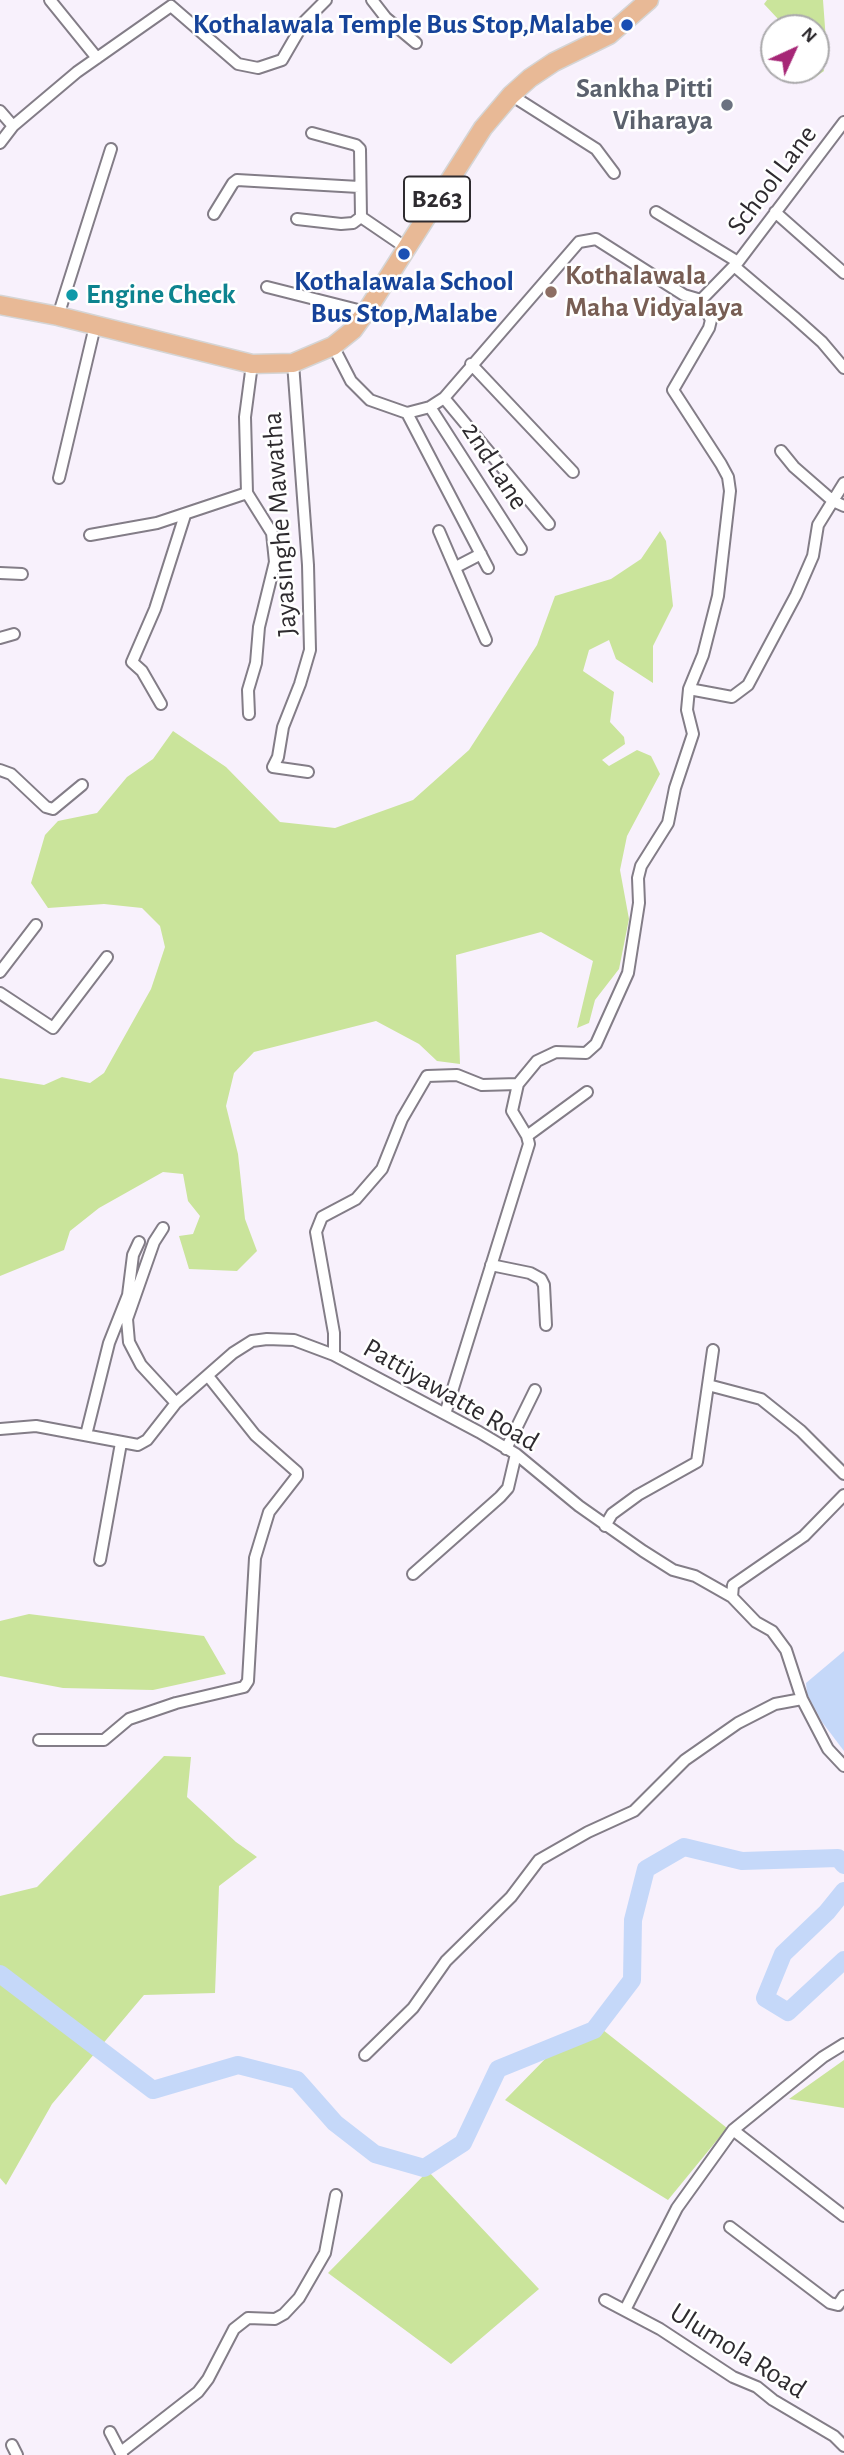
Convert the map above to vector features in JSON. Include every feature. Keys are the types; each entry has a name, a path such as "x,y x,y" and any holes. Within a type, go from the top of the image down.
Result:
{"main road":[{"name":"B263","path":"0,305 58,316 251,364 293,362 333,346 353,330 366,312 483,128 511,95 554,62 610,35 649,0"}],"street":[{"path":"50,0 97,58"},
{"path":"0,143 13,126 97,58 171,6 239,64 258,68 282,60 304,22 326,0"},
{"path":"372,0 386,18 416,43"},
{"path":"511,95 596,149 614,173"},
{"path":"0,111 13,126"},
{"name":"School Lane","path":"701,300 736,264 844,122"},
{"path":"312,132 356,145 360,149 361,217"},
{"path":"58,316 111,149"},
{"path":"214,214 237,180 359,187"},
{"path":"656,212 736,264 822,342 844,368"},
{"path":"775,212 844,272"},
{"path":"361,217 405,247"},
{"path":"297,219 341,224 353,223 361,217"},
{"path":"333,346 351,382 370,400 407,413 430,407 444,398 568,253 579,242 596,239 684,295 701,300 711,320 709,328 673,390 721,464 730,491 718,596 703,655 689,689 687,710 693,734 675,788 668,823 641,866 638,878 639,903 628,973 596,1044 586,1053 556,1052 537,1061 518,1084 512,1111 529,1144 445,1413"},
{"path":"267,287 366,312"},
{"path":"59,478 95,326"},
{"name":"Jayasinghe Mawatha","path":"293,362 308,565 310,650 283,726 278,757 273,766 308,772"},
{"path":"249,714 248,690 256,663 259,626 275,562 272,533 247,493 245,417 251,364"},
{"path":"471,364 573,472"},
{"path":"444,398 549,524"},
{"name":"2nd Lane","path":"430,407 521,550"},
{"path":"407,413 488,568"},
{"path":"782,451 794,467 833,501 844,506"},
{"path":"689,689 732,697 748,685 796,595 813,556 818,525 844,483"},
{"path":"90,536 157,523 247,493"},
{"path":"161,704 142,671 131,662 155,609 185,515"},
{"path":"439,531 486,640"},
{"path":"456,568 481,554"},
{"path":"0,573 22,575"},
{"path":"0,638 14,635"},
{"path":"0,770 11,774 46,807 54,809 82,785"},
{"path":"0,972 36,925"},
{"path":"0,993 53,1028 107,957"},
{"path":"334,1355 334,1333 316,1232 323,1217 356,1199 383,1169 402,1119 427,1076 457,1074 482,1085 518,1084"},
{"path":"527,1136 587,1092"},
{"path":"163,1228 154,1242 127,1319 129,1342 141,1365 176,1403"},
{"path":"86,1435 109,1343 128,1295 133,1255 139,1242"},
{"path":"491,1265 530,1273 541,1279 544,1285 546,1325"},
{"name":"Pattiyawatte Road","path":"0,1429 36,1426 138,1445 147,1440 176,1403 233,1353 252,1341 294,1340 334,1355 511,1451 605,1526 673,1570 695,1576 732,1597 756,1622 772,1632 786,1650 802,1699 828,1749 844,1766"},
{"path":"605,1526 612,1514 638,1495 697,1462 713,1350"},
{"path":"39,1741 104,1740 129,1719 176,1703 244,1687 247,1681 255,1558 270,1512 297,1476 297,1472 255,1435 208,1376"},
{"path":"708,1385 761,1399 801,1432 844,1474"},
{"path":"413,1574 508,1488 511,1451 535,1390"},
{"path":"100,1560 121,1443"},
{"path":"732,1597 733,1585 804,1536 844,1495"},
{"path":"365,2055 413,2008 446,1961 511,1897 539,1860 588,1832 634,1811 685,1760 738,1723 775,1704 802,1699"},
{"path":"625,2310 677,2208 733,2130 823,2057 844,2044"},
{"path":"733,2130 844,2216"},
{"path":"110,2432 122,2454 198,2392 208,2379 234,2329 248,2318 275,2319 285,2314 299,2298 325,2253 337,2195"},
{"path":"730,2227 830,2303 838,2305 844,2296"},
{"name":"Ulumola Road","path":"605,2300 660,2329 733,2376 757,2387 773,2400 834,2436 844,2446"}],"green space":[{"path":"767,0 823,0 824,14 773,14 764,4"},
{"path":"660,531 666,541 673,606 653,646 653,683 616,659 609,640 589,650 583,671 614,692 610,722 624,737 625,744 602,760 609,766 637,750 651,756 660,774 627,836 620,870 629,919 619,969 595,1000 589,1023 577,1028 593,961 541,932 456,955 460,1064 437,1061 419,1044 376,1021 254,1052 234,1073 226,1106 238,1154 245,1219 257,1251 237,1271 189,1269 179,1236 193,1234 200,1216 188,1201 183,1174 163,1172 99,1208 70,1231 64,1250 0,1276 0,1078 44,1085 62,1077 90,1083 104,1073 151,989 165,947 160,926 142,908 104,904 48,908 31,883 45,835 58,821 97,813 127,777 153,759 173,731 226,767 280,822 335,828 413,800 469,750 537,645 555,596 611,579 641,559"},
{"path":"29,1614 204,1636 226,1674 153,1690 63,1688 0,1676 0,1621"},
{"path":"164,1756 191,1757 187,1797 236,1842 257,1857 219,1886 215,1993 144,1995 52,2104 6,2185 0,2178 0,1896 37,1887"},
{"path":"603,2030 727,2128 668,2200 505,2100 549,2055"},
{"path":"844,2060 844,2108 789,2099"},
{"path":"428,2171 539,2289 451,2364 328,2273"}],"water":[{"path":"844,1651 844,1751 822,1722 807,1694 806,1683"}],"waterway":[{"path":"0,1974 153,2090 238,2065 297,2080 335,2123 375,2154 424,2168 463,2143 498,2069 594,2030 632,1980 633,1920 646,1869 684,1847 742,1861 838,1858 844,1865"},
{"path":"844,1891 827,1912 783,1954 765,1998 788,2012 844,1960"}],"place":[{"name":"Kothalawala Temple Bus Stop,Malabe","path":"627,25"},
{"name":"Sankha Pitti Viharaya","path":"727,105"},
{"name":"Kothalawala School Bus Stop,Malabe","path":"404,254"},
{"name":"Kothalawala Maha Vidyalaya","path":"551,292"},
{"name":"Engine Check","path":"72,295"}]}
